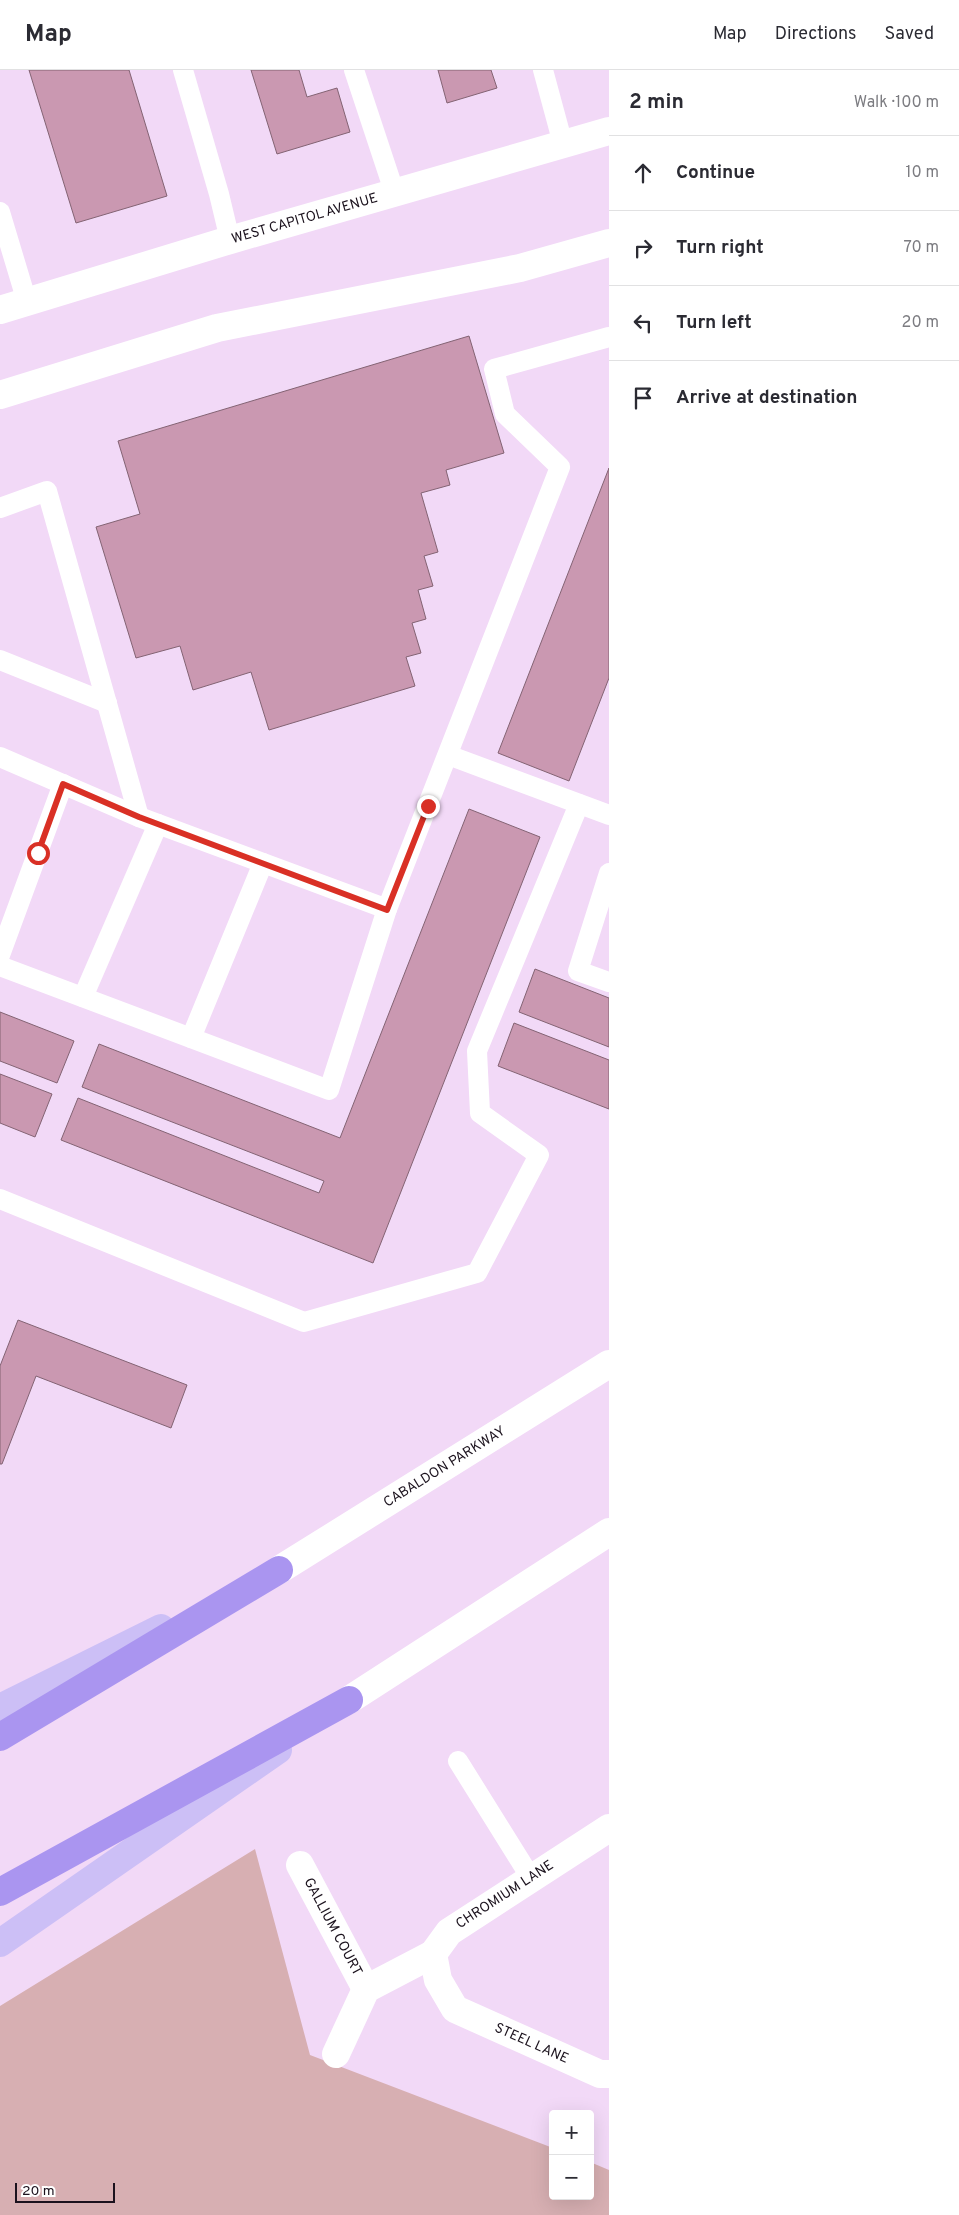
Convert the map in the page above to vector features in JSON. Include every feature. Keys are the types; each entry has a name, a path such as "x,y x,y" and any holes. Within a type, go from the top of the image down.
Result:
{"highway":[{"path":"0,1737 279,1570"},
{"path":"0,1892 349,1700"}],"main road":[{"name":"WEST CAPITOL AVENUE","path":"0,310 230,240 395,194 609,130"},
{"path":"0,395 217,328 520,268 609,243"},
{"name":"CABALDON PARKWAY","path":"279,1570 609,1364"},
{"path":"0,1943 349,1700 609,1532"},
{"path":"0,1708 279,1570"},
{"name":"CHROMIUM LANE","path":"434,1954 449,1932 609,1828"},
{"name":"GALLIUM COURT","path":"300,1865 366,1989"},
{"path":"336,2054 366,1989 434,1954"},
{"name":"STEEL LANE","path":"434,1954 438,1980 455,2009 600,2074 609,2074"}],"lane":[{"path":"183,70 219,194 230,240"},
{"path":"354,70 395,194"},
{"path":"543,70 563,144"},
{"path":"0,212 27,302"},
{"path":"0,966 329,1090 387,910 560,467 505,414 494,369 609,337"},
{"path":"0,508 47,491 139,817"},
{"path":"0,660 107,703"},
{"path":"448,755 609,815"},
{"path":"0,758 139,817 387,910"},
{"path":"0,955 63,784"},
{"path":"0,1200 304,1322 477,1273 539,1155 480,1113 477,1051 579,804"},
{"path":"83,997 158,824"},
{"path":"191,1038 263,863"},
{"path":"609,873 578,970 609,982"},
{"path":"458,1762 531,1878"}],"shaded area":[{"path":"255,1849 310,2055 549,2146 549,2200 594,2200 594,2164 609,2170 609,2215 0,2215 0,2006"}],"building":[{"path":"29,70 129,70 167,196 76,223"},
{"path":"251,70 299,70 307,97 337,88 350,132 277,154"},
{"path":"438,70 491,70 497,88 447,103"},
{"path":"469,336 504,453 446,470 450,485 421,493 438,552 424,556 433,586 418,590 426,619 412,623 421,653 406,657 415,686 269,730 251,672 193,690 180,646 136,658 96,527 140,514 118,441"},
{"path":"609,468 609,678 569,781 498,753"},
{"path":"469,809 540,837 373,1263 61,1140 78,1098 319,1193 324,1181 82,1087 99,1044 340,1138"},
{"path":"535,969 609,998 609,1047 519,1012"},
{"path":"0,1012 74,1041 57,1083 0,1061"},
{"path":"514,1023 609,1060 609,1109 498,1066"},
{"path":"0,1074 52,1094 35,1137 0,1123"},
{"path":"18,1320 187,1385 171,1428 36,1376 2,1464 0,1464 0,1366"}],"route":[{"path":"38,853 63,784 139,817 387,910 428,806"}]}
